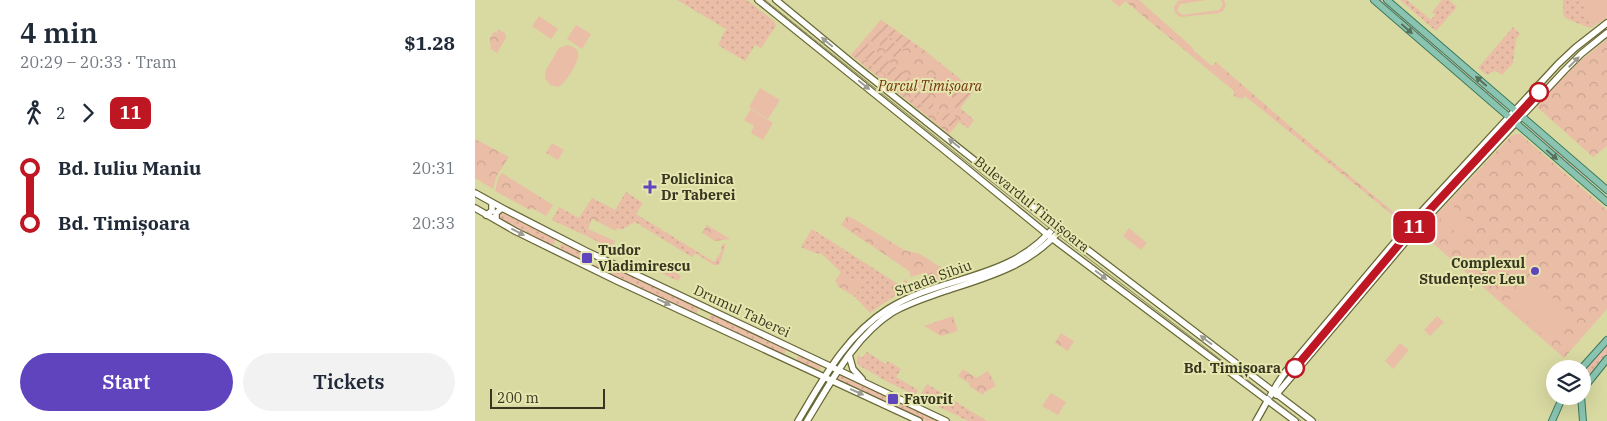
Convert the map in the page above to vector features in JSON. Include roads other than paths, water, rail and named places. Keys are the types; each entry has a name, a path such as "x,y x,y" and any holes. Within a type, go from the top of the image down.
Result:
{"main road":[{"name":"Bulevardul Timișoara","path":"758,0 1050,237 1295,421"},
{"name":"Bulevardul Timișoara","path":"777,0 845,57 1058,227 1312,421"},
{"path":"1374,0 1607,202"},
{"path":"1387,0 1607,190"},
{"path":"784,21 791,12"},
{"path":"1275,392 1281,378 1393,244 1558,64 1607,23"},
{"path":"1256,421 1275,392 1413,233 1581,54 1607,34"},
{"path":"839,64 845,57"},
{"path":"915,126 922,118"},
{"path":"980,179 987,170"},
{"name":"Drumul Taberei","path":"475,193 560,239 946,421"},
{"path":"486,215 492,211 492,203"},
{"name":"Drumul Taberei","path":"475,208 555,250 919,421"},
{"path":"496,220 496,213 502,208"},
{"name":"Strada Sibiu","path":"807,421 849,355 870,331 896,311 915,301 1010,268 1040,251 1058,227"},
{"name":"Strada Sibiu","path":"797,421 832,366 863,329 887,310 913,296 1009,263 1050,237"},
{"path":"555,250 560,239"},
{"path":"704,321 709,310"},
{"path":"1589,360 1607,340"},
{"path":"783,358 788,355 789,347"},
{"path":"794,363 794,356 800,351"},
{"path":"849,355 853,369 865,382"},
{"path":"1591,379 1607,360"},
{"path":"1262,382 1271,382 1281,378"},
{"path":"1552,421 1559,405"},
{"path":"1582,405 1583,421"}],"tram line":[{"path":"765,0 1063,239 1301,421"},
{"name":"11","path":"1295,368 1412,229 1539,92"}],"place":[{"name":"Policlinica Dr Taberei","path":"650,187"},
{"name":"Tudor Vladimirescu","path":"587,258"},
{"name":"Complexul Studențesc Leu","path":"1535,271"},
{"name":"Bd. Timișoara","path":"1295,368"},
{"name":"Favorit","path":"893,399"}],"park label":[{"name":"Parcul Timișoara","path":"930,86"}]}
